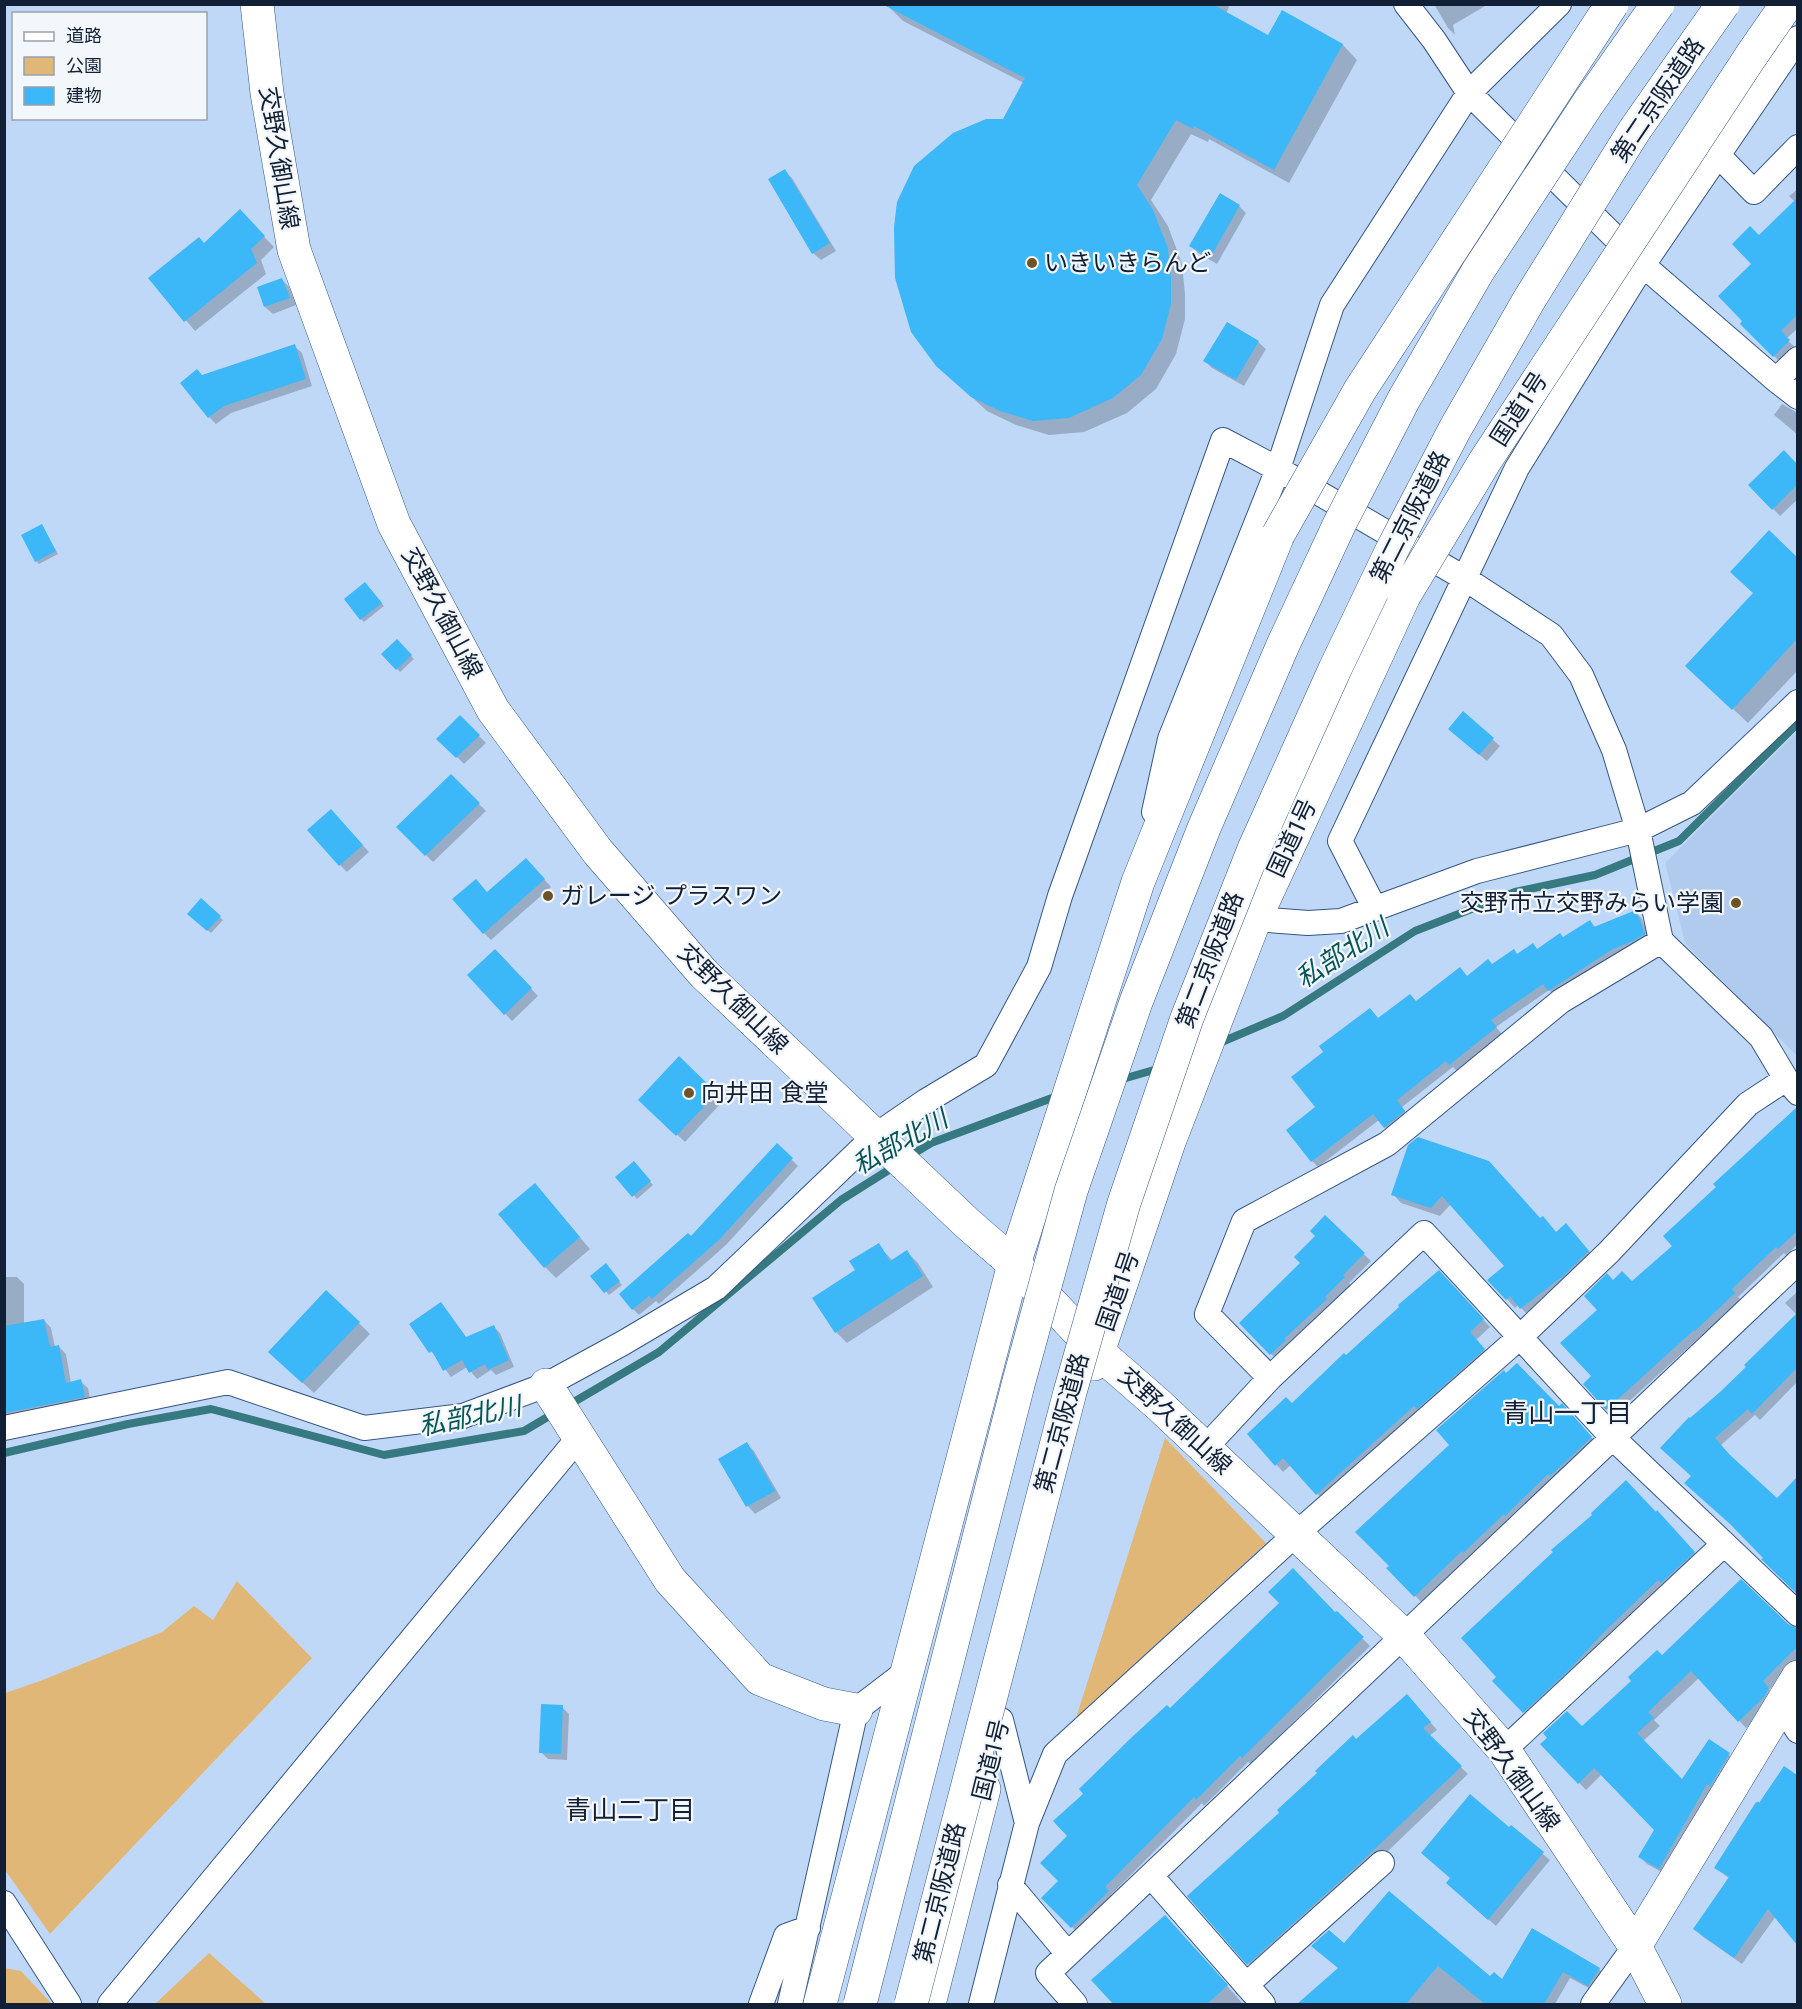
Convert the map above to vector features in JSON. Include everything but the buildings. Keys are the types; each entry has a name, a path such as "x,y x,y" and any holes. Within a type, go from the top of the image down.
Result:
{"main road":[{"name":"交野久御山線","path":"257,4 267,93 294,250 394,524 493,710 598,852 704,974 968,1224 1014,1264 1097,1351 1205,1448 1404,1636 1504,1750 1635,1946 1665,2004"},
{"path":"820,2004 1014,1264 1138,882 1278,535 1360,390 1612,4"},
{"name":"第二京阪道路","path":"860,2004 1018,1381 1071,1191 1136,1002 1200,839 1283,645 1340,523 1404,399 1478,271 1589,102 1658,4"},
{"name":"第二京阪道路","path":"911,2004 1070,1392 1124,1203 1186,1018 1254,849 1335,669 1392,550 1455,429 1529,300 1634,131 1723,4"},
{"name":"国道1号","path":"929,2004 1097,1351 1169,1142 1255,919 1404,596 1485,461 1787,4"},
{"path":"546,1385 670,1580 760,1679 824,1704 856,1710"},
{"path":"1635,1946 1789,1718 1797,1677"}],"street":[{"path":"245,4 267,93"},
{"path":"267,4 267,93"},
{"path":"1406,4 1434,40 1469,93 1643,265 1797,397"},
{"path":"1138,882 1170,739 1278,469 1332,305 1469,93 1559,4"},
{"path":"1375,909 1340,841 1517,468 1643,265 1797,38"},
{"path":"1718,155 1754,192 1797,147"},
{"path":"1776,380 1797,358"},
{"path":"4,1428 228,1382 364,1428 463,1416 546,1385 716,1288 875,1136 926,1101 986,1065 1039,967 1060,896 1223,440 1278,469 1464,578 1551,635 1581,675 1614,750 1638,830 1661,941 1761,1036 1792,1086 1748,1104 1609,1252 1520,1337 1296,1534 1054,1754 1027,1823 981,2004"},
{"path":"1255,919 1308,923 1341,921 1477,871 1638,830 1692,803 1797,702"},
{"path":"1270,1378 1207,1314 1244,1221 1388,1144 1561,1001 1661,941"},
{"path":"1205,1448 1270,1378 1424,1233 1613,1438 1797,1614"},
{"path":"1075,2004 1048,1973 1797,1262"},
{"path":"110,2004 580,1436"},
{"path":"1504,1750 1724,1544"},
{"path":"790,2004 856,1710 907,1671"},
{"path":"1001,1720 1027,1823"},
{"path":"1246,1985 1382,1863"},
{"path":"1151,1876 1263,2004"},
{"path":"1010,1885 1068,1954"},
{"path":"9,1919 69,2004"},
{"path":"761,2004 786,1936 808,1928"},
{"path":"1593,2004 1635,1946"}],"shaded area":[{"name":"交野市立交野みらい学園","path":"1797,732 1797,1056 1685,943 1665,863"}],"green space":[{"path":"1165,1438 1266,1543 1076,1718"},
{"path":"237,1581 312,1658 50,1934 5,1870 5,1693 162,1632 194,1606 213,1620"},
{"path":"209,1953 266,2004 155,2004"},
{"path":"5,1968 21,1971 52,2004 5,2004"}],"waterway":[{"name":"私部北川","path":"1217,1044 1283,1016 1415,931 1515,892 1595,875 1679,841 1798,723"},
{"name":"私部北川","path":"1119,1080 1161,1068"},
{"name":"私部北川","path":"908,1157 931,1143 1060,1095"},
{"name":"私部北川","path":"567,1406 659,1352 841,1200 895,1166"},
{"name":"私部北川","path":"4,1453 128,1424 211,1409 384,1455 524,1431 556,1412"}],"place":[{"name":"いきいきらんど","path":"1032,263"},
{"name":"ガレージ プラスワン","path":"548,896"},
{"name":"交野市立交野みらい学園","path":"1736,903"},
{"name":"向井田 食堂","path":"689,1093"}],"district":[{"name":"青山一丁目","path":"1567,1413"},
{"name":"青山二丁目","path":"630,1810"}]}
